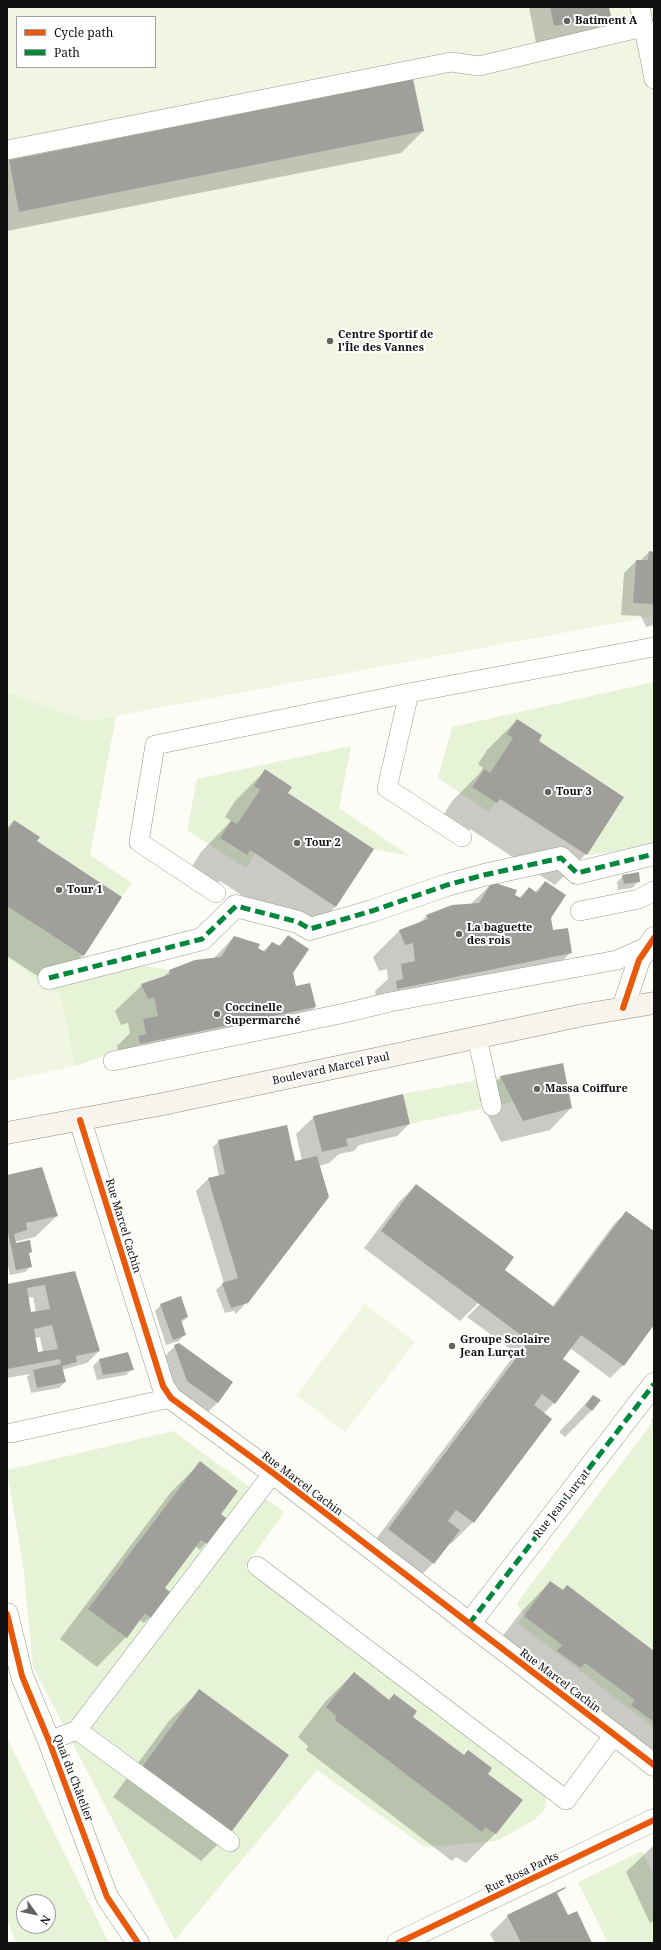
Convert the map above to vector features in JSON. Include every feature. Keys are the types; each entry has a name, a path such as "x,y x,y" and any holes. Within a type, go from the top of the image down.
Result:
{"main road":[{"name":"Boulevard Marcel Paul","path":"7,1133 163,1104 477,1037 654,1003"}],"street":[{"path":"49,978 202,939 236,906 298,922 310,929 372,911 447,885 484,875 561,858 577,873 654,854"},
{"path":"623,1008 639,960 651,942"},
{"name":"Rue Marcel Cachin","path":"80,1120 163,1386 170,1398 272,1473 654,1765"},
{"name":"Rue Jean Lurçat","path":"469,1624 654,1384"},
{"name":"Quai du Châtelier","path":"7,1614 22,1676 49,1741 107,1896 138,1943"},
{"name":"Rue Rosa Parks","path":"398,1943 654,1820"}],"lane":[{"path":"640,7 654,80"},
{"path":"7,150 451,62 479,66 643,27"},
{"path":"216,893 139,842 155,745 409,693 654,646"},
{"path":"409,693 387,788 462,837"},
{"path":"580,911 639,899 654,891"},
{"path":"113,1061 346,1013 390,1002 617,960 651,942"},
{"path":"477,1037 492,1106"},
{"path":"11,1433 170,1398"},
{"path":"49,1741 77,1730 272,1473"},
{"path":"257,1566 566,1800 614,1735"},
{"path":"77,1730 230,1842"}],"green space":[{"name":"Centre Sportif de l'Île des Vannes","path":"7,7 654,7 654,616 88,721 7,692"},
{"path":"654,682 654,847 587,855 624,796 539,741 542,735 517,719 507,733 513,738 490,773 483,769 472,786 496,802 489,812 438,778 452,727"},
{"path":"7,692 88,721 116,716 90,855 132,883 122,897 37,841 40,837 14,820 7,831"},
{"path":"351,746 339,808 410,856 374,849 288,793 292,787 266,769 254,786 260,790 237,824 231,821 220,838 246,855 250,850 255,854 246,868 187,830 197,779"},
{"path":"7,906 84,956 169,970 170,974 141,984 148,999 154,997 158,1016 143,1019 146,1034 138,1036 140,1044 75,1066 60,994 7,960"},
{"path":"7,960 60,994 75,1066 7,1081"},
{"path":"500,1076 513,1102 410,1124 403,1094"},
{"path":"365,1304 415,1342 345,1432 296,1395"},
{"path":"654,1420 654,1728 518,1623 524,1616 517,1603"},
{"path":"173,1431 284,1512 245,1568 544,1792 546,1801 545,1809 534,1820 497,1841 425,1847 317,1770 175,1940 33,1667 23,1564 7,1473 7,1470"},
{"path":"7,1738 109,1943 16,1943 7,1919"},
{"path":"642,1851 654,1876 654,1943 608,1943 578,1882"}],"building":[{"name":"Batiment A","path":"550,7 609,7 611,16 554,26"},
{"path":"413,79 424,131 19,212 9,160"},
{"path":"649,551 654,552 654,604 633,603 636,560 648,560"},
{"name":"Tour 3","path":"517,719 542,735 539,741 624,797 587,855 500,799 497,803 472,787 484,769 490,773 513,738 507,734"},
{"name":"Tour 2","path":"265,769 292,787 288,793 374,849 336,907 250,850 247,855 220,838 231,821 237,824 260,790 254,786"},
{"name":"Tour 1","path":"14,820 40,837 37,841 122,897 84,956 7,906 7,831"},
{"path":"639,872 640,882 624,884 622,875"},
{"path":"545,881 566,895 551,918 553,930 568,928 572,953 397,989 396,981 403,979 401,964 415,961 413,943 405,945 399,930 428,919 426,915 452,905 479,903 492,882 517,890 515,895 521,898 529,887 537,893"},
{"path":"288,935 309,949 293,973 296,986 310,983 316,1007 140,1044 138,1036 146,1034 143,1019 158,1016 154,997 148,999 141,984 170,974 169,970 195,960 221,957 234,936 260,944 258,948 265,952 272,942 280,946"},
{"name":"Massa Coiffure","path":"563,1063 572,1108 523,1121 500,1076"},
{"path":"403,1094 410,1124 346,1139 348,1146 322,1152 313,1116"},
{"path":"287,1125 295,1161 317,1156 329,1197 248,1303 231,1308 222,1283 238,1278 208,1178 225,1174 218,1140"},
{"path":"42,1167 58,1216 26,1223 27,1230 14,1234 16,1243 30,1240 32,1252 29,1253 32,1267 16,1270 7,1227 7,1175"},
{"path":"416,1184 514,1257 505,1270 554,1307 626,1211 654,1231 654,1325 624,1366 581,1335 563,1359 580,1371 555,1404 542,1394 534,1405 552,1419 474,1523 456,1510 448,1521 460,1530 434,1564 388,1529 529,1341 381,1231"},
{"path":"75,1271 100,1351 76,1356 77,1362 62,1366 66,1382 37,1388 33,1370 61,1364 60,1359 7,1369 7,1284","holes":["45,1285 50,1309 31,1312 27,1288","52,1325 58,1349 38,1352 34,1329"]},
{"path":"181,1296 188,1317 181,1320 186,1335 173,1340 160,1304"},
{"path":"179,1343 233,1382 218,1403 187,1381 174,1345"},
{"path":"128,1352 134,1370 103,1375 99,1359"},
{"path":"593,1395 601,1400 592,1411 585,1405"},
{"path":"200,1461 238,1491 221,1514 227,1519 207,1544 201,1540 165,1588 170,1592 151,1618 145,1613 127,1638 88,1609"},
{"path":"550,1581 563,1590 567,1585 654,1651 654,1722 631,1705 635,1700 585,1663 581,1668 557,1651 562,1645 524,1616"},
{"path":"354,1672 389,1700 394,1694 417,1711 413,1717 464,1755 468,1750 492,1768 488,1774 523,1800 496,1834 485,1827 482,1832 335,1720 336,1716 326,1707"},
{"path":"199,1689 289,1755 232,1831 143,1766"},
{"path":"565,1887 566,1888 557,1893 568,1915 577,1911 592,1943 521,1943 507,1915"}],"marked path":[{"path":"49,978 202,939 236,906 298,922 310,929 372,911 447,885 484,875 561,858 577,873 654,854"},
{"path":"469,1624 654,1384"}],"cycle path":[{"path":"623,1008 639,960 654,938"},
{"path":"80,1120 163,1386 171,1398 273,1473 654,1765"},
{"path":"7,1614 22,1676 49,1741 107,1897 138,1943"},
{"path":"398,1943 654,1820"}],"place":[{"name":"Batiment A","path":"567,21"},
{"name":"Centre Sportif de l'Île des Vannes","path":"330,341"},
{"name":"Tour 3","path":"548,792"},
{"name":"Tour 2","path":"297,843"},
{"name":"Tour 1","path":"59,890"},
{"name":"La baguette des rois","path":"459,934"},
{"name":"Coccinelle Supermarché","path":"217,1014"},
{"name":"Massa Coiffure","path":"537,1089"},
{"name":"Groupe Scolaire Jean Lurçat","path":"452,1346"}]}
